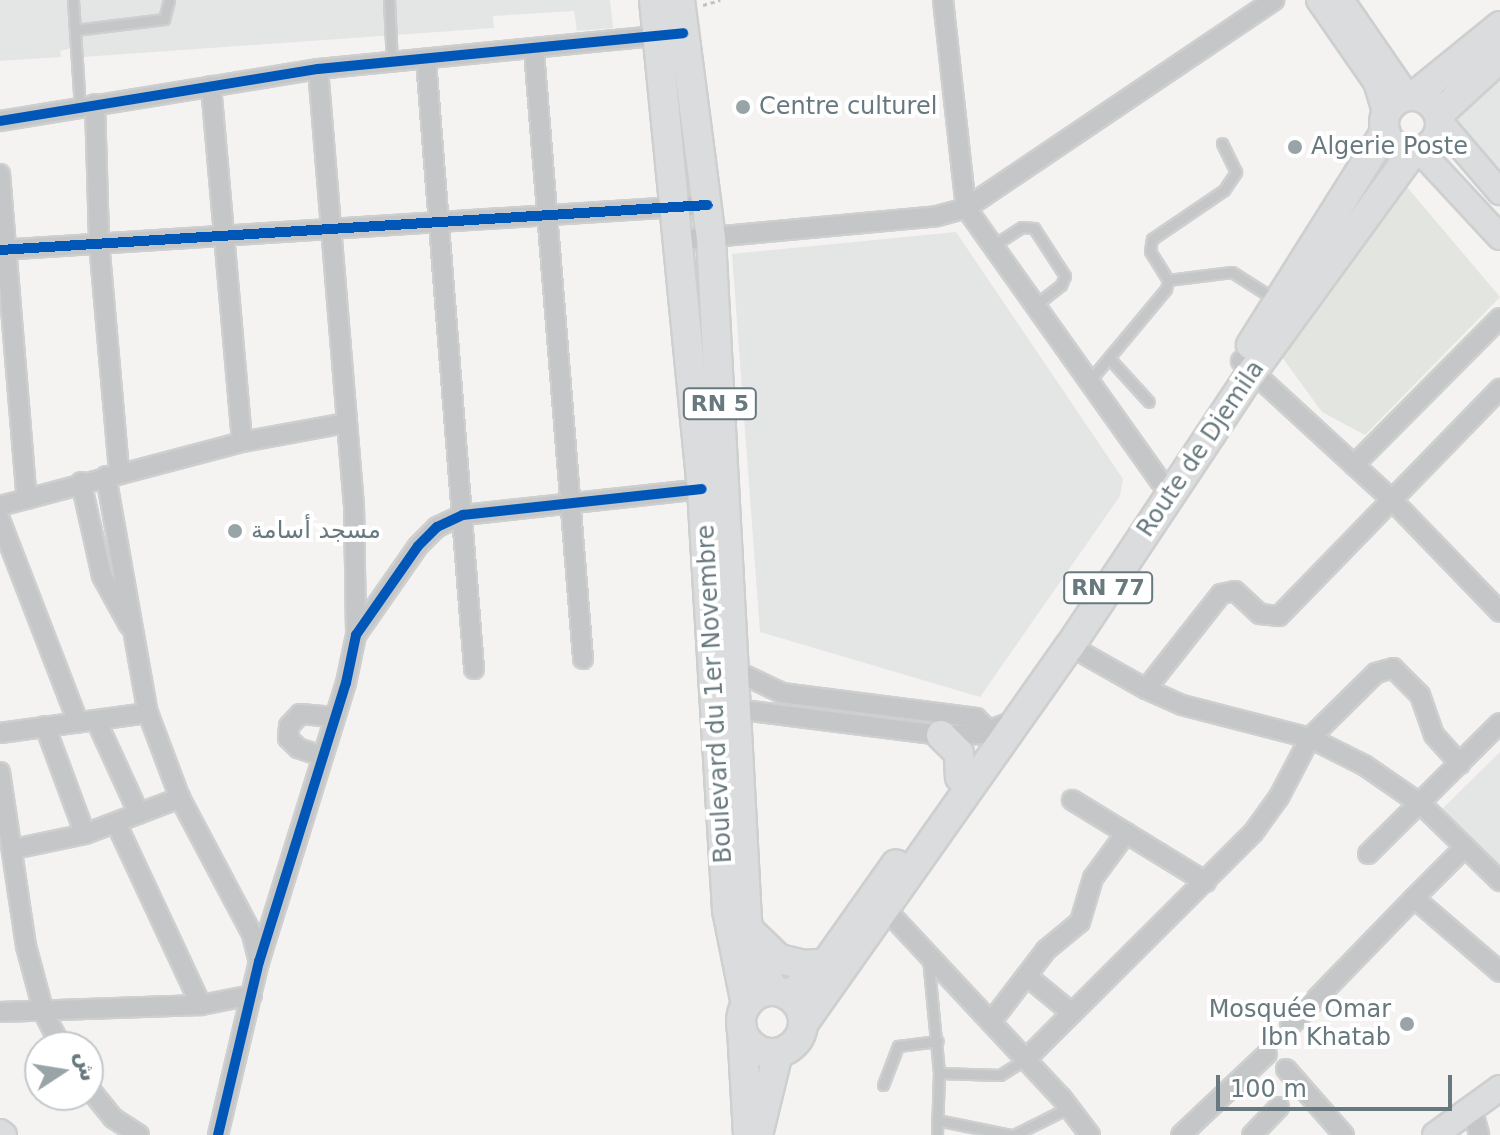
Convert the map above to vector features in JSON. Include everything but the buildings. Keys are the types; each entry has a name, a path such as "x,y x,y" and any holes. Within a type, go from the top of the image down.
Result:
{"main road":[{"name":"Boulevard du 1er Novembre","path":"654,0 670,35 708,205 734,670 727,706"},
{"name":"Boulevard du 1er Novembre","path":"680,0 670,35 677,207 702,489 727,706 731,810 727,910 744,1017 748,1135"},
{"path":"1319,0 1398,110"},
{"path":"1341,0 1398,110 1395,147 1417,152 1500,237"},
{"name":"Route de Djemila","path":"1247,366 1278,302 1398,110 1500,26"},
{"path":"1417,152 1436,141 1440,118 1500,58"},
{"path":"1398,110 1426,99 1500,192"},
{"name":"Route de Djemila","path":"782,993 826,963 880,902 996,737 1247,366 1417,152"},
{"name":"Route de Djemila","path":"803,1024 960,777 996,737 1019,719 1070,646 1166,485"},
{"path":"941,735 959,753 960,777"},
{"name":"Boulevard du 1er Novembre","path":"731,810 749,930 757,960 782,993"},
{"path":"749,930 779,959 805,965 826,963"},
{"path":"782,993 800,1008 803,1024 793,1045 778,1053 755,1048 744,1017 758,994 782,993"},
{"path":"758,1135 778,1053"},
{"path":"1435,1135 1500,1088"}],"street":[{"path":"943,0 966,208 1166,485"},
{"path":"680,240 937,216 966,208 1274,0"},
{"path":"0,121 318,69 534,51 670,35"},
{"path":"534,51 583,659"},
{"path":"426,60 474,669"},
{"path":"218,1135 259,962 335,717 356,635 346,423 318,69"},
{"path":"211,86 242,442"},
{"path":"87,105 113,474 132,630 148,713 180,798 252,934 259,962"},
{"path":"0,174 3,250 27,499"},
{"path":"3,250 548,211 708,205"},
{"path":"1354,465 1500,318"},
{"path":"1247,366 1391,499 1500,612"},
{"path":"1146,689 1221,594 1235,591 1260,614 1279,616 1500,389"},
{"path":"0,506 81,482 242,442 346,423"},
{"path":"81,482 102,576 132,630"},
{"path":"356,635 418,546 437,527 463,515 702,489"},
{"path":"0,520 87,721 139,814"},
{"path":"1070,646 1146,689 1182,705 1310,738 1364,765 1422,805 1500,881"},
{"path":"1026,1059 1206,882 1279,797 1310,738 1376,673 1393,668 1420,695 1434,735 1460,764"},
{"path":"734,670 782,693 976,718 996,737"},
{"path":"727,706 941,735 996,737"},
{"path":"0,733 148,713"},
{"path":"322,756 298,748 288,738 289,726 300,714 335,717"},
{"path":"1368,854 1422,805 1500,723"},
{"path":"45,726 85,834"},
{"path":"0,772 14,849 26,946 44,1013 53,1031"},
{"path":"14,849 85,834 180,798"},
{"path":"1072,800 1206,882"},
{"path":"116,823 201,1005"},
{"path":"991,1022 1046,950 1080,922 1093,878 1126,833"},
{"path":"1290,1026 1465,847"},
{"path":"1414,898 1500,972"},
{"path":"880,902 1070,1107 1090,1135"},
{"path":"1028,977 1072,1013"},
{"path":"0,1012 44,1013 201,1005 252,995"},
{"path":"1181,1135 1267,1054"},
{"path":"1286,1069 1344,1135"},
{"path":"104,1107 113,1118 139,1135"},
{"path":"1252,1135 1279,1107"},
{"path":"1472,1108 1479,1135"}],"lane":[{"path":"73,0 87,105"},
{"path":"75,30 164,19 169,0"},
{"path":"389,0 392,63"},
{"path":"1168,280 1149,246 1224,190 1236,172 1222,143"},
{"path":"994,245 1022,227 1034,228 1065,276 1061,285 1037,304"},
{"path":"1168,280 1232,272 1278,302"},
{"path":"1091,379 1160,300 1168,280"},
{"path":"1109,358 1149,402"},
{"path":"928,954 938,1041 937,1135"},
{"path":"883,1085 898,1046 938,1041"},
{"path":"939,1073 1000,1075 1026,1059"},
{"path":"937,1120 1013,1135 1070,1107"}],"shaded area":[{"path":"0,0 610,0 613,28 577,31 574,11 493,16 494,28 82,57 81,46 60,51 61,57 0,61"},
{"path":"1500,68 1500,173 1452,116"},
{"path":"1407,187 1500,297 1365,435 1322,412 1279,353 1376,207"},
{"path":"956,232 1123,479 1120,496 980,697 760,632 732,254"},
{"path":"1500,752 1500,875 1437,814"}],"cycle path":[{"path":"0,121 318,69 683,33"},
{"path":"0,250 708,205"},
{"path":"218,1135 259,962 346,683 356,635 418,546 437,527 463,515 702,489"}],"place":[{"name":"Centre culturel","path":"743,107"},
{"name":"Algerie Poste","path":"1295,147"},
{"name":"مسجد أسامة","path":"235,531"},
{"name":"Mosquée Omar Ibn Khatab","path":"1407,1024"}]}
